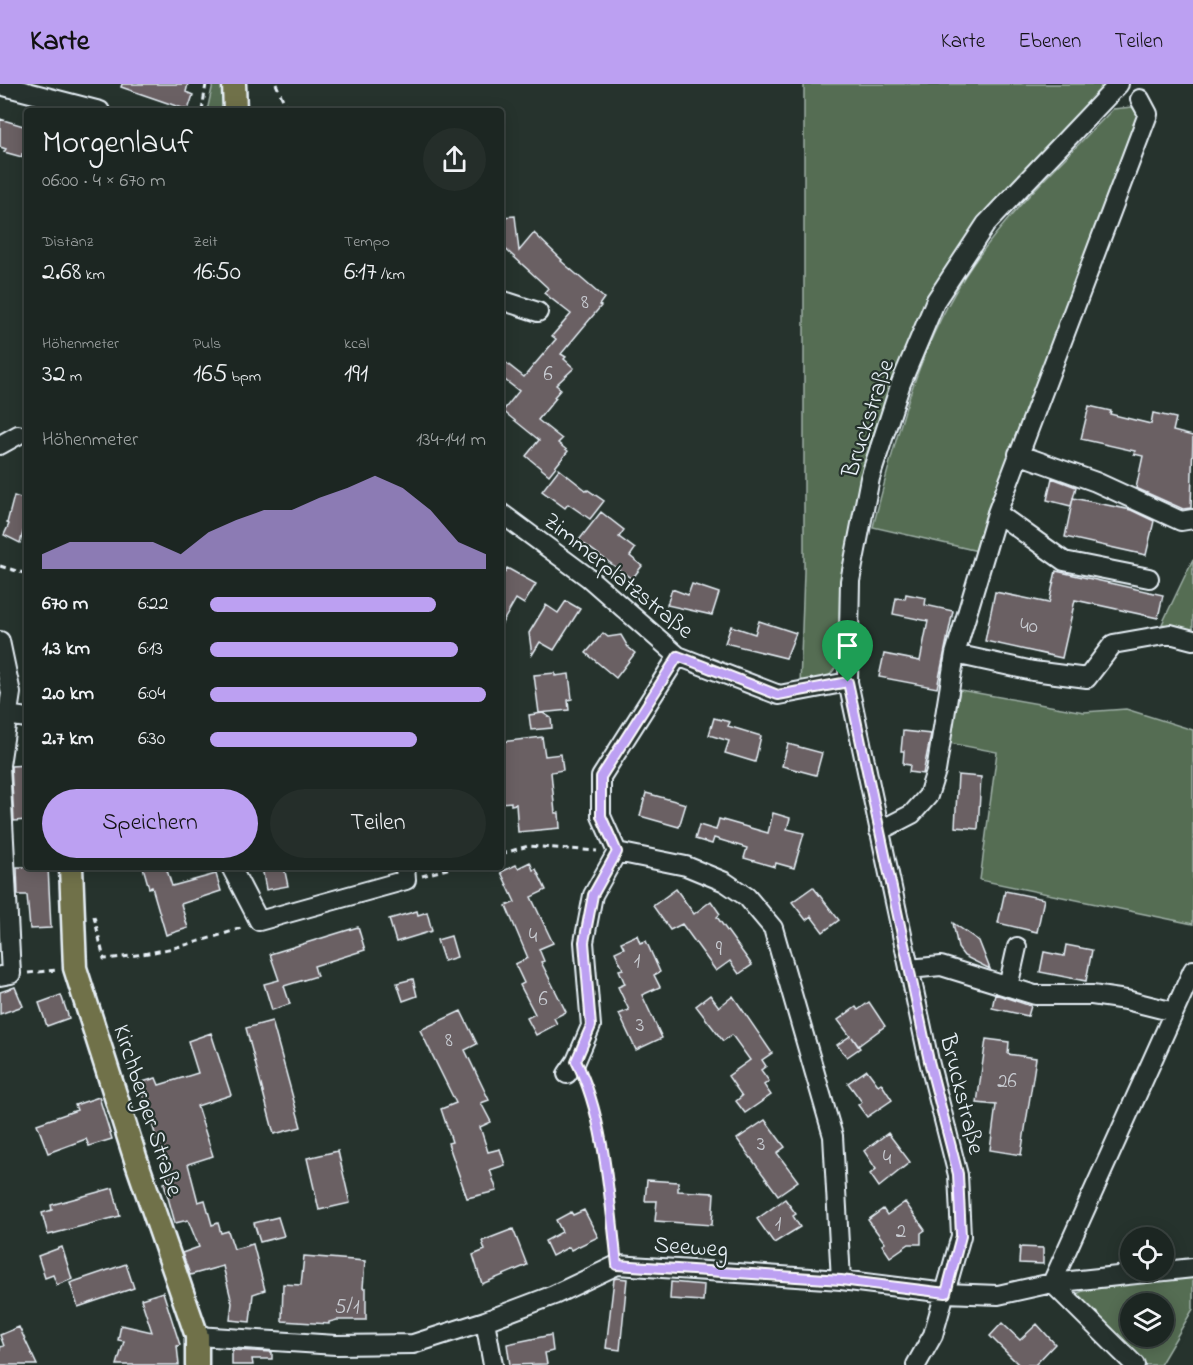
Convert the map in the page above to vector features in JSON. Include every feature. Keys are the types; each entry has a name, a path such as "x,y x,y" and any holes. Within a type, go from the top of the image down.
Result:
{"main road":[{"path":"234,84 235,108"},
{"name":"Kirchberger Straße","path":"71,870 75,968 136,1160 197,1336 197,1365"}],"street":[{"path":"0,85 88,108"},
{"name":"Bruckstraße","path":"916,1365 933,1335 961,1236 958,1174 929,1061 848,682 850,581 870,478 901,383 936,300 986,224 1117,85"},
{"path":"879,831 912,814 928,796 936,771 955,654 997,513 1148,114 1140,99"},
{"path":"504,301 538,312"},
{"path":"0,445 18,435"},
{"path":"1018,454 1096,482 1181,521 1193,519"},
{"path":"997,513 1064,561 1149,578"},
{"name":"Zimmerplatzstraße","path":"504,518 589,578 678,656 778,695 848,682"},
{"path":"955,654 1087,678 1113,644 1170,634 1193,640"},
{"path":"0,641 11,693 4,714 0,765 11,974 0,976"},
{"path":"617,852 601,816 601,777 678,656"},
{"path":"4,714 24,717"},
{"path":"571,1068 591,1026 584,942 593,895 617,852"},
{"path":"617,852 686,866 725,882 747,897 773,928 833,1136 841,1280"},
{"path":"233,870 259,921 405,874"},
{"path":"1008,987 1017,947"},
{"path":"909,969 941,966 1035,995 1092,994 1126,999 1174,1012"},
{"path":"1135,1365 1052,1283 1193,970"},
{"name":"Seeweg","path":"197,1336 336,1345 413,1344 485,1321 554,1295 617,1265 841,1280 946,1293 998,1295 1052,1283 1193,1268"},
{"path":"485,1321 493,1365"}],"path":[{"path":"202,108 206,84"},
{"path":"276,84 287,108"},
{"path":"0,566 24,573"},
{"path":"504,853 528,846 617,852"},
{"path":"405,874 433,870"},
{"path":"94,914 104,959 135,957 218,936 259,921"},
{"path":"571,1068 587,1082 606,1168 617,1265"}],"green space":[{"path":"213,84 225,84 227,108 208,108"},
{"path":"804,84 1100,84 1104,98 932,296 842,581 839,663 830,675 819,682 800,686 804,572"},
{"path":"1132,107 1139,115 978,551 873,527 911,391 938,325 954,294 989,243 1040,184 1113,109"},
{"path":"1193,559 1193,631 1162,624"},
{"path":"960,690 1084,712 1126,709 1193,730 1193,924 980,880 997,752 949,743"},
{"path":"1193,1274 1193,1309 1174,1341 1174,1293 1120,1293 1120,1338 1104,1321 1071,1296 1083,1291 1148,1281 1174,1281 1174,1277"},
{"path":"1129,1347 1171,1347 1160,1365 1146,1365"}],"building":[{"path":"122,84 188,84 186,92 193,95 189,108 182,108 121,87"},
{"path":"0,119 24,126 24,154 22,154 22,157 4,152 6,149 0,147"},
{"path":"515,216 519,251 534,233 561,261 604,298 599,305 601,306 561,354 574,368 556,385 561,389 538,420 562,439 558,443 568,451 549,475 526,456 539,440 504,412 519,391 504,379 504,361 524,377 556,339 552,336 571,314 544,293 548,288 504,248 504,217"},
{"path":"1089,406 1111,411 1110,414 1151,424 1153,413 1176,418 1173,431 1193,436 1191,508 1183,509 1136,488 1143,456 1134,454 1135,451 1081,439"},
{"path":"559,469 604,501 590,519 568,504 565,508 542,491"},
{"path":"1052,478 1076,487 1071,506 1047,500"},
{"path":"14,496 24,499 24,529 20,543 4,535 9,524 7,523"},
{"path":"1073,498 1131,510 1154,521 1146,555 1065,537"},
{"path":"601,512 624,530 619,537 635,549 630,556 642,566 632,579 579,540"},
{"path":"507,568 536,584 524,604 516,599 504,620 504,573"},
{"path":"1056,571 1163,595 1158,618 1075,600 1062,658 985,641 995,592 1049,603"},
{"path":"692,584 719,593 712,615 667,605 672,589 688,595"},
{"path":"906,594 926,598 925,605 953,611 937,688 879,677 884,654 920,661 928,621 893,614 896,598 905,599"},
{"path":"566,601 580,609 554,650 540,642 532,655 529,633 546,605 558,613"},
{"path":"759,621 796,633 786,658 725,643 731,626 755,634"},
{"path":"603,633 608,637 621,635 628,647 635,653 616,678 586,653"},
{"path":"555,673 555,676 569,674 572,699 568,700 569,710 539,713 534,675"},
{"path":"543,713 551,718 552,728 531,730 529,715"},
{"path":"714,718 730,722 728,726 761,736 755,762 725,753 729,741 709,735"},
{"path":"903,731 931,734 923,774 909,772 910,765 903,764 904,751 901,751"},
{"path":"542,737 545,756 561,754 563,770 551,772 555,813 559,813 560,828 518,832 516,804 504,803 504,742"},
{"path":"788,744 822,753 816,775 782,766"},
{"path":"24,765 24,820 14,821 11,766"},
{"path":"958,775 981,777 978,829 955,827"},
{"path":"646,793 686,804 679,827 640,816"},
{"path":"773,813 790,818 787,829 804,833 794,868 776,863 775,867 744,858 747,848 714,838 712,844 695,839 699,825 716,830 719,819 768,833"},
{"path":"530,862 546,890 531,897 553,943 539,949 544,961 541,962 566,1012 554,1018 557,1024 536,1035 527,1018 535,1014 520,985 524,983 515,964 528,958 506,906 515,902 501,872"},
{"path":"17,867 24,867 24,870 48,870 51,928 30,929 27,895 18,895"},
{"path":"144,870 167,870 172,886 216,874 221,891 181,904 188,928 166,935 152,887 149,888"},
{"path":"263,870 285,870 288,886 266,890"},
{"path":"813,887 839,920 823,932 811,916 806,920 792,902"},
{"path":"676,889 694,914 711,901 720,914 717,917 752,965 739,974 730,961 716,971 682,924 670,930 653,906"},
{"path":"1005,891 1044,899 1037,932 998,923"},
{"path":"417,911 418,915 427,912 432,931 396,942 389,919"},
{"path":"953,923 979,941 990,969 964,956 958,948"},
{"path":"358,927 365,950 314,966 317,976 284,986 290,1004 272,1010 264,984 279,980 270,954"},
{"path":"637,935 640,943 646,941 660,972 654,975 660,987 642,995 662,1038 636,1050 619,1014 629,1010 618,987 625,984 619,970 623,969 615,952 624,948 621,942"},
{"path":"451,936 457,957 444,961 437,940"},
{"path":"1066,945 1092,950 1086,981 1040,972 1044,952 1064,956"},
{"path":"413,979 417,996 403,1001 397,983"},
{"path":"15,987 23,1006 0,1014 0,992"},
{"path":"995,994 1031,1006 1028,1016 992,1008"},
{"path":"61,995 69,1018 47,1026 39,1003"},
{"path":"710,995 719,1007 733,996 772,1053 762,1060 766,1066 761,1070 769,1081 764,1085 771,1095 745,1113 736,1101 742,1096 728,1076 750,1060 732,1035 723,1041 696,1006"},
{"path":"869,1002 885,1026 858,1046 860,1048 847,1057 837,1045 850,1036 838,1020 856,1007 858,1010"},
{"path":"461,1011 477,1044 465,1050 489,1100 481,1103 491,1122 480,1127 488,1152 500,1149 505,1165 490,1170 497,1191 467,1198 448,1143 452,1142 441,1109 456,1103 420,1030"},
{"path":"272,1021 301,1127 274,1134 246,1028"},
{"path":"211,1033 231,1095 197,1106 213,1156 188,1164 198,1202 205,1200 212,1225 218,1223 221,1233 228,1231 234,1249 253,1244 265,1290 253,1294 250,1322 230,1320 232,1303 223,1266 190,1275 182,1253 199,1247 188,1220 175,1223 164,1183 170,1181 139,1083 156,1078 159,1085 198,1073 188,1041"},
{"path":"986,1039 1009,1042 1008,1054 1036,1058 1021,1155 990,1150 996,1105 977,1103"},
{"path":"867,1070 878,1085 881,1083 892,1100 867,1117 858,1105 862,1102 848,1083"},
{"path":"99,1097 112,1139 89,1146 86,1139 48,1153 37,1124 77,1110 75,1105"},
{"path":"765,1120 785,1147 777,1153 798,1181 778,1195 737,1139"},
{"path":"888,1133 910,1162 879,1187 870,1174 876,1169 864,1151"},
{"path":"338,1151 350,1203 319,1210 307,1158"},
{"path":"647,1180 678,1182 678,1191 714,1193 712,1225 655,1221 657,1201 645,1201"},
{"path":"113,1188 120,1216 48,1235 42,1213 52,1210 51,1205"},
{"path":"785,1199 796,1214 793,1216 800,1227 774,1243 757,1219"},
{"path":"905,1202 925,1230 921,1233 921,1244 909,1244 890,1257 882,1245 885,1243 868,1220 883,1209 887,1215"},
{"path":"584,1210 598,1237 571,1250 569,1247 552,1256 545,1241 562,1232 556,1220 571,1212 573,1215"},
{"path":"278,1217 284,1236 260,1242 254,1223"},
{"path":"513,1229 527,1265 482,1284 473,1255 485,1250 482,1241"},
{"path":"62,1247 72,1279 57,1285 53,1275 45,1278 38,1256"},
{"path":"1020,1247 1043,1248 1043,1264 1019,1263"},
{"path":"304,1256 365,1261 363,1288 366,1288 366,1320 337,1320 329,1324 282,1321 283,1284 301,1285"},
{"path":"126,1264 134,1288 78,1307 70,1283"},
{"path":"614,1279 627,1279 620,1350 606,1348"},
{"path":"671,1282 704,1285 703,1301 670,1299"},
{"path":"163,1292 180,1345 177,1346 179,1365 117,1365 124,1341 118,1340 121,1325 152,1332 141,1299"},
{"path":"1002,1323 1020,1340 1037,1324 1055,1344 1035,1365 1019,1365 990,1336"},
{"path":"19,1327 37,1365 0,1365 0,1347 4,1346 0,1335"},
{"path":"551,1335 553,1351 545,1353 547,1364 510,1365 507,1344"},
{"path":"232,1350 272,1352 272,1359 252,1359 253,1365 232,1365"}],"route":[{"path":"678,656 778,695 848,682 929,1061 958,1174 961,1236 946,1293 841,1280 617,1265 606,1168 587,1082 576,1061 591,1026 584,942 593,895 617,852 601,816 601,777 678,656"}]}
